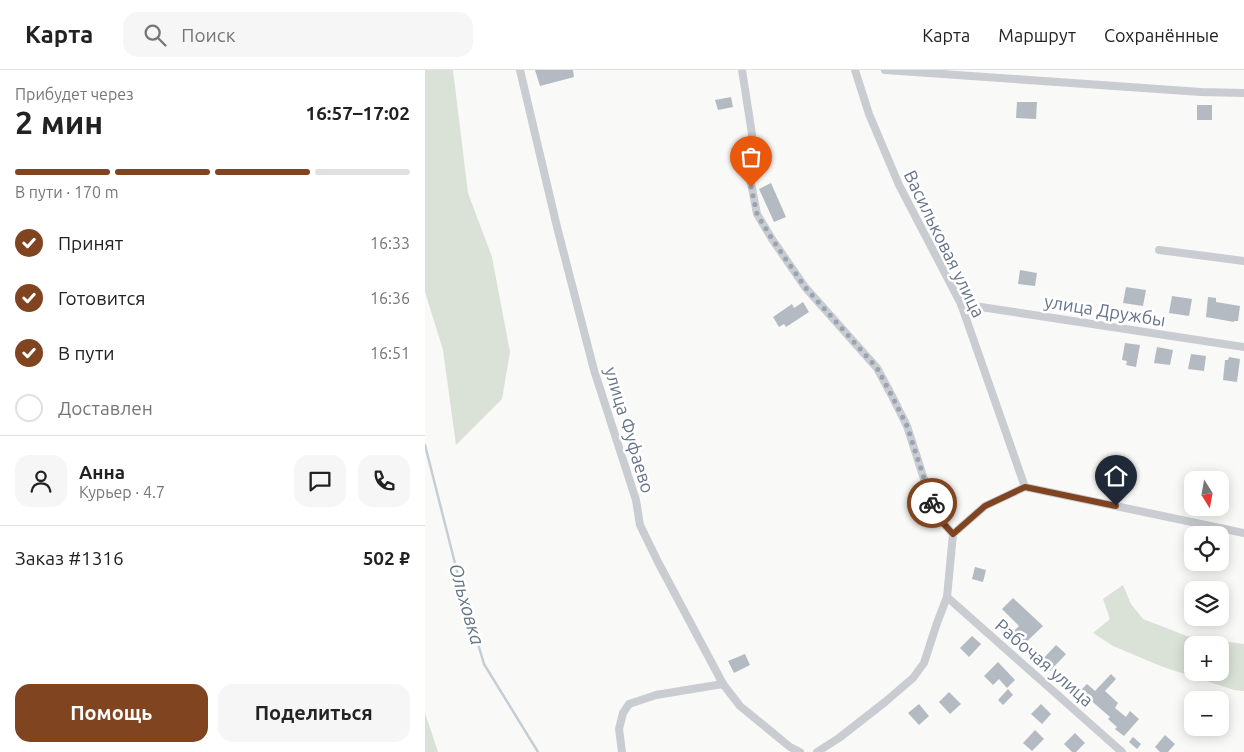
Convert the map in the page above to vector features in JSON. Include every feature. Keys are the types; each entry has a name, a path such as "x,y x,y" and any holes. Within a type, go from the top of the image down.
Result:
{"street":[{"name":"улица Фуфаево","path":"520,70 557,227 594,370 636,500 641,525 658,562 723,684 740,706 790,747 800,752"},
{"path":"741,70 752,134 749,173 757,214 805,287 877,368 907,426 933,504 944,524 953,534"},
{"name":"Васильковая улица","path":"855,70 869,114 899,186 961,304 1025,487"},
{"path":"885,70 1244,93"},
{"path":"1159,250 1244,261"},
{"name":"улица Дружбы","path":"961,304 1244,347"},
{"path":"817,752 839,738 913,678 924,663 947,597 953,534 985,506 1025,487 1244,533"},
{"name":"Рабочая улица","path":"947,597 1122,752"},
{"path":"622,752 619,729 623,713 629,704 656,695 723,684"}],"shaded area":[{"path":"425,70 453,70 468,193 492,257 510,352 502,399 456,445 443,350 425,292"},
{"path":"1123,585 1131,604 1143,619 1187,636 1184,636 1184,674 1113,646 1093,633 1110,619 1103,599"},
{"path":"1229,642 1244,644 1244,691 1234,690 1206,681 1229,681"},
{"path":"425,713 438,752 425,752"}],"building":[{"path":"535,70 573,70 574,77 540,86"},
{"path":"731,97 733,107 718,110 715,100"},
{"path":"1017,102 1037,102 1036,119 1016,118"},
{"path":"1197,105 1212,105 1212,120 1197,120"},
{"path":"771,183 786,217 774,222 759,189"},
{"path":"1020,270 1037,273 1035,286 1018,284"},
{"path":"1126,287 1146,290 1143,306 1123,303"},
{"path":"1172,296 1192,299 1189,316 1169,313"},
{"path":"1208,297 1216,298 1216,302 1240,306 1238,321 1206,317"},
{"path":"803,302 809,312 786,327 784,324 779,327 773,317 792,304 794,308"},
{"path":"1125,343 1140,345 1136,367 1126,365 1127,361 1122,360"},
{"path":"1157,347 1173,350 1170,365 1154,363"},
{"path":"1191,354 1206,356 1204,371 1188,369"},
{"path":"1229,357 1240,359 1237,382 1223,380 1225,360 1228,360"},
{"path":"975,567 986,570 983,582 972,579"},
{"path":"1013,598 1043,626 1021,647 1010,635 1019,626 1002,609"},
{"path":"972,636 981,644 969,657 960,648"},
{"path":"1056,645 1066,654 1050,671 1040,662"},
{"path":"745,654 750,665 734,673 728,661"},
{"path":"998,662 1015,680 1007,688 999,679 993,685 984,676"},
{"path":"1111,674 1116,679 1105,691 1118,703 1115,708 1126,717 1130,711 1139,719 1124,736 1115,729 1117,727 1108,719 1110,717 1088,698 1084,702 1076,695 1087,684 1095,691"},
{"path":"1008,689 1013,695 1003,705 998,700"},
{"path":"949,692 961,704 950,714 939,702"},
{"path":"919,704 929,716 919,725 908,713"},
{"path":"1041,704 1051,714 1042,724 1031,714"},
{"path":"1035,730 1044,739 1032,751 1023,743"},
{"path":"1075,733 1085,743 1076,752 1072,752 1064,744"},
{"path":"1165,735 1175,744 1168,752 1160,752 1155,747"},
{"path":"1133,737 1141,744 1137,749 1129,742"}],"waterway":[{"name":"Ольховка","path":"425,445 461,587 484,664 538,752"}],"way so far":[{"path":"751,187 757,214 805,287 877,368 907,426 932,503"}],"route":[{"path":"932,503 944,524 953,534 985,506 1025,487 1116,506"}]}
